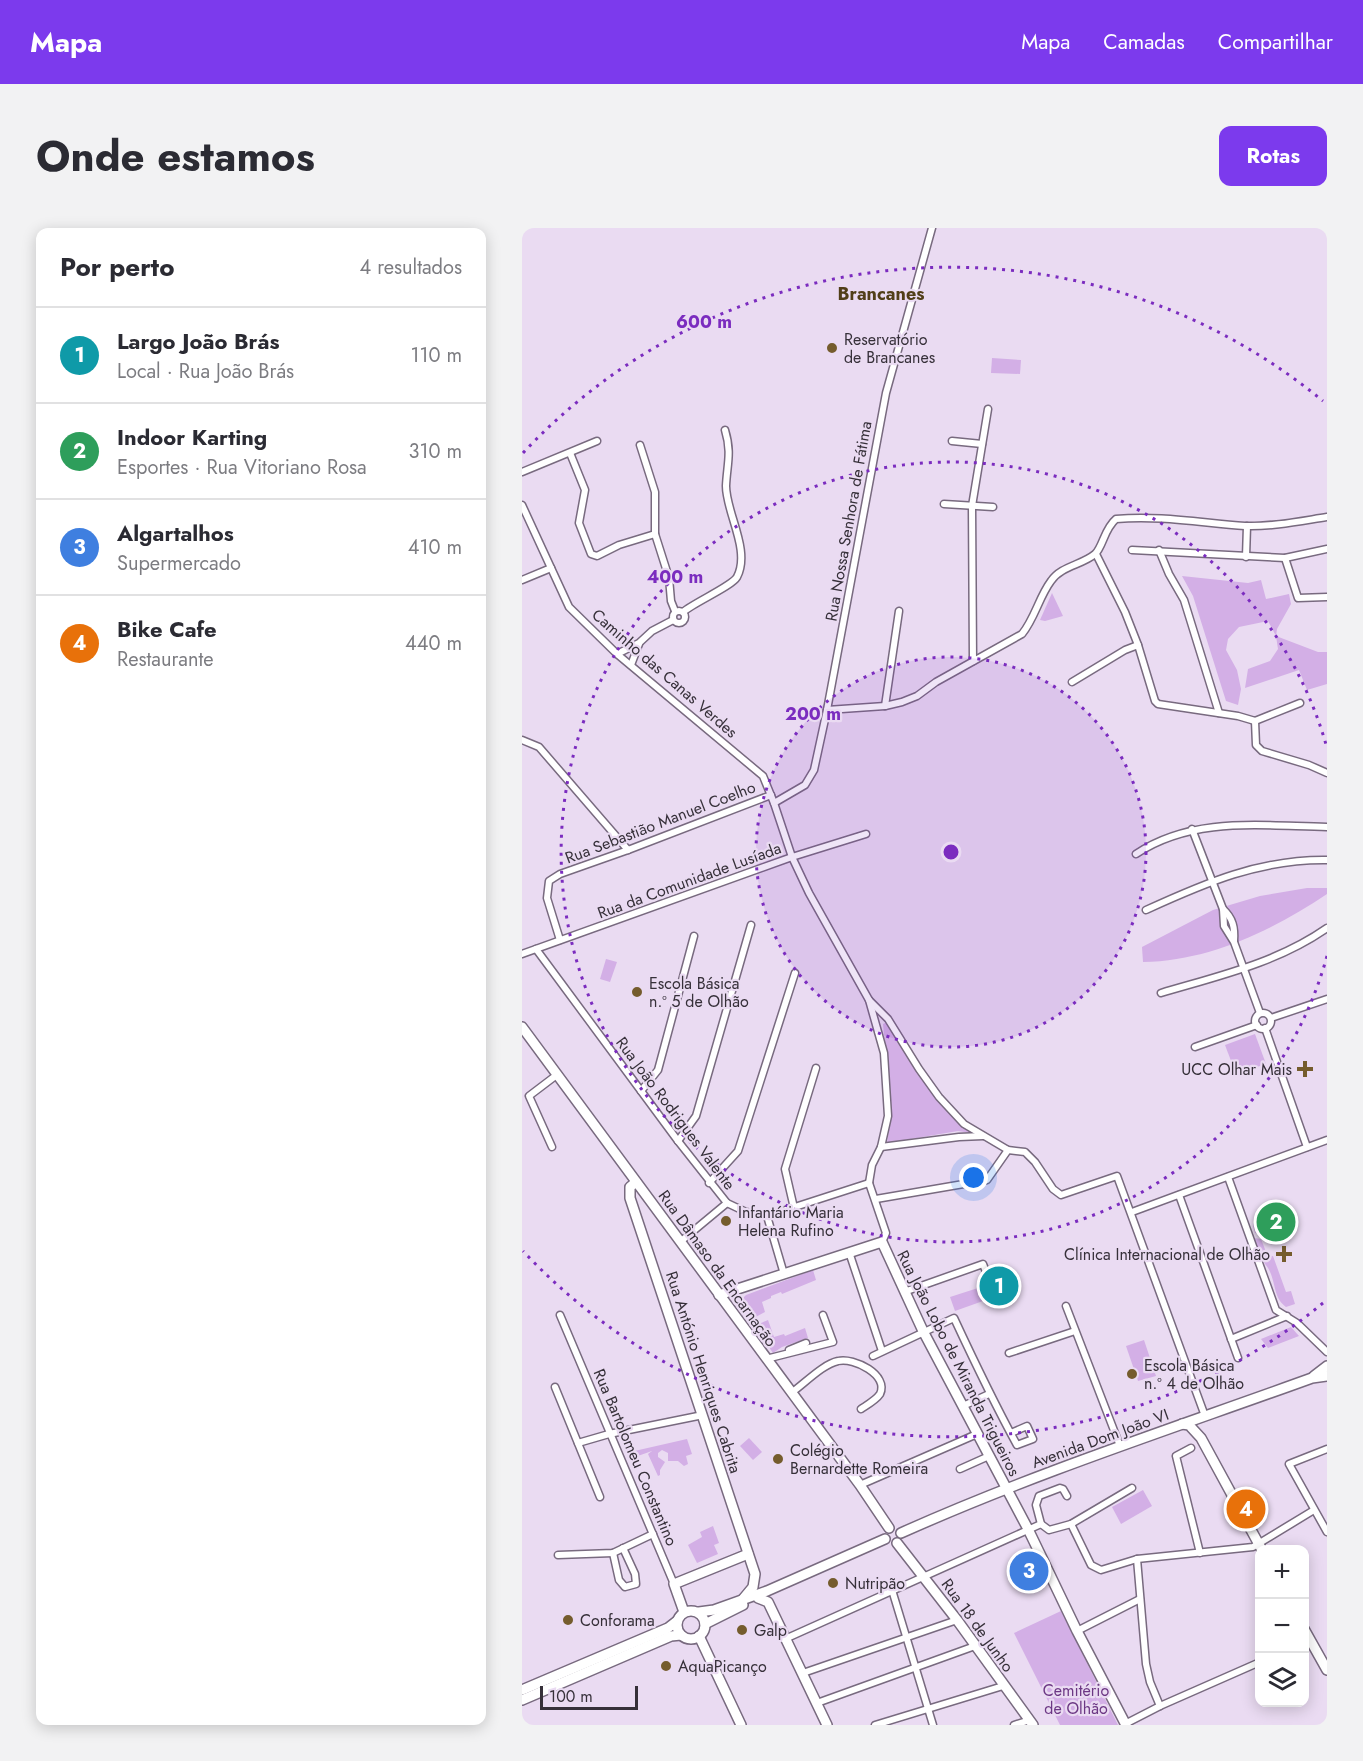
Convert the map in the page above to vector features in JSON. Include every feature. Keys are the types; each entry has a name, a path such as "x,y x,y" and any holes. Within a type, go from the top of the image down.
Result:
{"main road":[{"name":"Rua Dâmaso da Encarnação","path":"522,1027 860,1485 889,1528"},
{"name":"Rua António Henriques Cabrita","path":"636,1182 630,1187 630,1198 755,1574 753,1587 743,1599"},
{"path":"719,1295 882,1242"},
{"name":"Rua João Lobo de Miranda Trigueiros","path":"882,1242 923,1331 1028,1529 1125,1724"},
{"name":"Avenida Dom João VI","path":"1312,1378 1327,1366"},
{"name":"Avenida Dom João VI","path":"901,1533 1006,1489 1120,1446 1312,1378 1327,1376"},
{"path":"1201,1438 1200,1427 1203,1416"},
{"path":"1182,1424 1189,1425 1201,1438 1259,1545"},
{"path":"889,1528 894,1528 901,1533 901,1539 897,1543 890,1544 885,1539 885,1532 889,1528"},
{"path":"522,1690 668,1628 684,1612 714,1610 767,1591 885,1539"},
{"name":"Rua 18 de Junho","path":"897,1543 957,1620 1031,1723"},
{"path":"674,1584 748,1554"},
{"name":"Rua Bartolomeu Constantino","path":"674,1584 684,1612"},
{"path":"705,1624 723,1613 758,1598 767,1591"},
{"path":"758,1598 768,1602 827,1725"},
{"path":"522,1700 671,1636 681,1635 690,1639 699,1636 705,1629 705,1624 699,1612"},
{"path":"677,1621 677,1629 681,1635"},
{"path":"699,1636 741,1725"},
{"path":"1309,1643 1327,1670"}],"street":[{"name":"Rua Nossa Senhora de Fátima","path":"774,803 805,785 814,770 887,387 932,228"},
{"path":"973,661 972,506 988,409"},
{"path":"675,611 683,612 716,591 730,586 737,578 740,568 740,540 726,486 730,461 725,430"},
{"path":"522,472 597,441"},
{"path":"952,441 982,444"},
{"path":"640,445 655,492 655,534 669,578 671,601 675,611"},
{"path":"570,453 585,490 579,524 591,554 597,556 619,545 655,534"},
{"path":"944,504 993,507"},
{"name":"Caminho das Canas Verdes","path":"522,505 569,607 617,654 763,776 792,857 869,1000"},
{"path":"827,710 885,706 917,696 936,682 1022,634 1028,627 1051,580 1059,572 1096,554 1108,525 1116,519 1182,520 1247,526 1300,522 1327,517"},
{"path":"1246,557 1247,526"},
{"path":"1132,550 1285,558 1327,549"},
{"path":"1160,550 1169,574 1184,600 1220,713"},
{"path":"1096,554 1125,612 1155,701 1158,704 1220,713 1255,721 1300,703"},
{"path":"1285,558 1298,598 1327,597"},
{"path":"522,580 551,568"},
{"path":"885,706 899,610"},
{"path":"673,620 672,616 675,611"},
{"path":"673,620 679,624 683,622 685,618 683,612"},
{"path":"617,654 639,643 652,631 673,620"},
{"path":"631,665 639,643"},
{"path":"1072,682 1125,650 1138,645"},
{"path":"1255,721 1256,746 1327,773"},
{"path":"522,740 539,747 628,850"},
{"name":"Rua Sebastião Manuel Coelho","path":"560,940 547,898 549,881 560,874 771,795"},
{"path":"1136,854 1149,845 1192,829 1228,826 1327,827"},
{"path":"1192,829 1223,909 1233,924 1234,942 1260,1014"},
{"name":"Rua da Comunidade Lusíada","path":"522,954 792,857 866,834"},
{"path":"1146,910 1240,871 1280,863 1327,860"},
{"path":"678,1141 696,1116 751,925"},
{"path":"1161,993 1243,969 1268,959 1327,928"},
{"path":"640,1090 658,1070 694,936"},
{"name":"Rua João Rodrigues Valente","path":"536,949 678,1141 727,1203 746,1212 767,1216"},
{"path":"710,1183 738,1151 795,973"},
{"path":"1271,1018 1327,999"},
{"path":"869,1000 888,1019 939,1097 964,1124 1008,1150 1025,1152 1035,1162 1053,1189 1061,1195 1117,1176 1203,1416"},
{"path":"784,1274 767,1216 869,1183 872,1165 880,1147 888,1116 884,1053 869,1000"},
{"path":"1260,1014 1268,1014 1271,1018"},
{"path":"1257,1025 1255,1020 1260,1014"},
{"path":"1265,1028 1271,1023 1271,1018"},
{"path":"1195,1047 1257,1025 1265,1028"},
{"path":"1265,1028 1307,1147"},
{"path":"794,1208 785,1168 816,1068"},
{"path":"552,1147 529,1096 558,1074"},
{"path":"880,1147 984,1136"},
{"path":"1131,1212 1327,1140"},
{"path":"876,1199 987,1180 1008,1150"},
{"path":"1228,1177 1276,1310 1297,1323 1327,1352"},
{"name":"Rua João Lobo de Miranda Trigueiros","path":"869,1183 886,1233 882,1242"},
{"path":"1179,1195 1238,1358"},
{"path":"680,1242 727,1203"},
{"path":"849,1252 882,1351"},
{"path":"904,1292 984,1264 993,1290 1006,1285"},
{"path":"1066,1306 1120,1446"},
{"name":"Rua Bartolomeu Constantino","path":"560,1315 674,1584"},
{"path":"766,1359 832,1342 823,1315"},
{"path":"1231,1339 1287,1317"},
{"path":"873,1356 954,1318 989,1394 1011,1433"},
{"path":"1009,1353 1075,1331"},
{"path":"1316,1342 1327,1346"},
{"path":"784,1353 806,1343"},
{"path":"791,1393 834,1362 848,1360 864,1365 872,1371 880,1389 874,1400 861,1408"},
{"path":"555,1388 600,1497"},
{"path":"963,1406 989,1394"},
{"path":"578,1443 609,1434 703,1415"},
{"path":"860,1485 977,1434"},
{"path":"1191,1448 1176,1456 1200,1553"},
{"path":"1327,1449 1289,1464 1327,1532"},
{"path":"960,1469 989,1456"},
{"path":"1067,1496 1060,1488 1039,1496 1036,1505 1041,1524 1049,1530 1071,1524 1132,1488"},
{"path":"1263,1545 1314,1510"},
{"path":"785,1638 1041,1524"},
{"path":"1071,1524 1091,1565 1097,1569 1137,1559 1255,1547"},
{"path":"558,1555 613,1553 653,1534"},
{"path":"613,1553 619,1580 625,1587 636,1584 635,1574 623,1548"},
{"path":"1137,1559 1148,1673 1160,1706"},
{"path":"892,1590 933,1725"},
{"path":"1077,1631 1140,1599"},
{"path":"802,1673 957,1620"},
{"path":"817,1703 975,1646"},
{"path":"1125,1724 1255,1664"},
{"path":"875,1725 1003,1686"},
{"path":"1014,1725 1031,1723"}],"green space":[{"path":"992,358 1021,360 1020,374 991,373"},
{"path":"1182,576 1248,583 1261,580 1266,599 1289,594 1291,604 1277,629 1276,636 1268,621 1239,627 1228,639 1226,650 1237,670 1241,689 1238,705 1226,701 1193,596"},
{"path":"1052,593 1063,616 1045,621 1040,620"},
{"path":"1276,636 1318,652 1327,652 1327,684 1307,690 1299,670 1245,688 1248,669 1270,661 1278,649"},
{"path":"1307,888 1327,888 1327,894 1263,931 1216,950 1168,960 1143,962 1142,947 1213,910 1260,896"},
{"path":"606,959 617,962 610,982 600,979"},
{"path":"887,1022 935,1096 971,1133 958,1131 887,1143 891,1117 883,1024"},
{"path":"1255,1034 1266,1064 1236,1074 1225,1045"},
{"path":"1264,1217 1268,1228 1263,1229 1266,1237 1255,1233 1253,1226 1255,1220"},
{"path":"1254,1238 1261,1239 1268,1257 1273,1256 1286,1292 1291,1291 1295,1304 1286,1307 1279,1299 1271,1273 1259,1254"},
{"path":"813,1270 816,1280 782,1294 781,1292 771,1296 762,1302 765,1312 750,1320 742,1310 742,1299 746,1295"},
{"path":"978,1288 983,1301 955,1311 950,1297"},
{"path":"768,1320 774,1337 784,1334 785,1336 805,1328 808,1338 782,1347 773,1353 754,1326"},
{"path":"1291,1327 1299,1336 1268,1348 1261,1339"},
{"path":"1144,1340 1156,1376 1138,1381 1126,1346"},
{"path":"749,1438 762,1452 753,1460 740,1446"},
{"path":"687,1439 692,1454 686,1456 688,1464 684,1466 678,1461 668,1461 668,1453 662,1450 658,1453 658,1457 665,1462 658,1476 648,1454 652,1451 632,1458 630,1452"},
{"path":"1143,1490 1152,1506 1121,1524 1112,1507"},
{"path":"713,1526 719,1543 714,1545 718,1554 697,1563 688,1545 702,1537 700,1532"},
{"name":"Cemitério de Olhão","path":"1061,1611 1118,1725 1060,1725 1014,1633"}],"place":[{"name":"Reservatório de Brancanes","path":"832,348"},
{"name":"Escola Básica n.º 5 de Olhão","path":"637,992"},
{"name":"UCC Olhar Mais","path":"1305,1069"},
{"name":"Infantário Maria Helena Rufino","path":"726,1221"},
{"name":"Indoor Karting","path":"1276,1222"},
{"name":"Clínica Internacional de Olhão","path":"1284,1254"},
{"name":"Largo João Brás","path":"999,1286"},
{"name":"Escola Básica n.º 4 de Olhão","path":"1132,1374"},
{"name":"Colégio Bernardette Romeira","path":"778,1459"},
{"name":"Bike Cafe","path":"1246,1509"},
{"name":"Algartalhos","path":"1029,1571"},
{"name":"Nutripão","path":"833,1583"},
{"name":"Conforama","path":"568,1620"},
{"name":"Galp","path":"742,1630"},
{"name":"AquaPicanço","path":"666,1666"}],"district":[{"name":"Brancanes","path":"881,294"}]}
